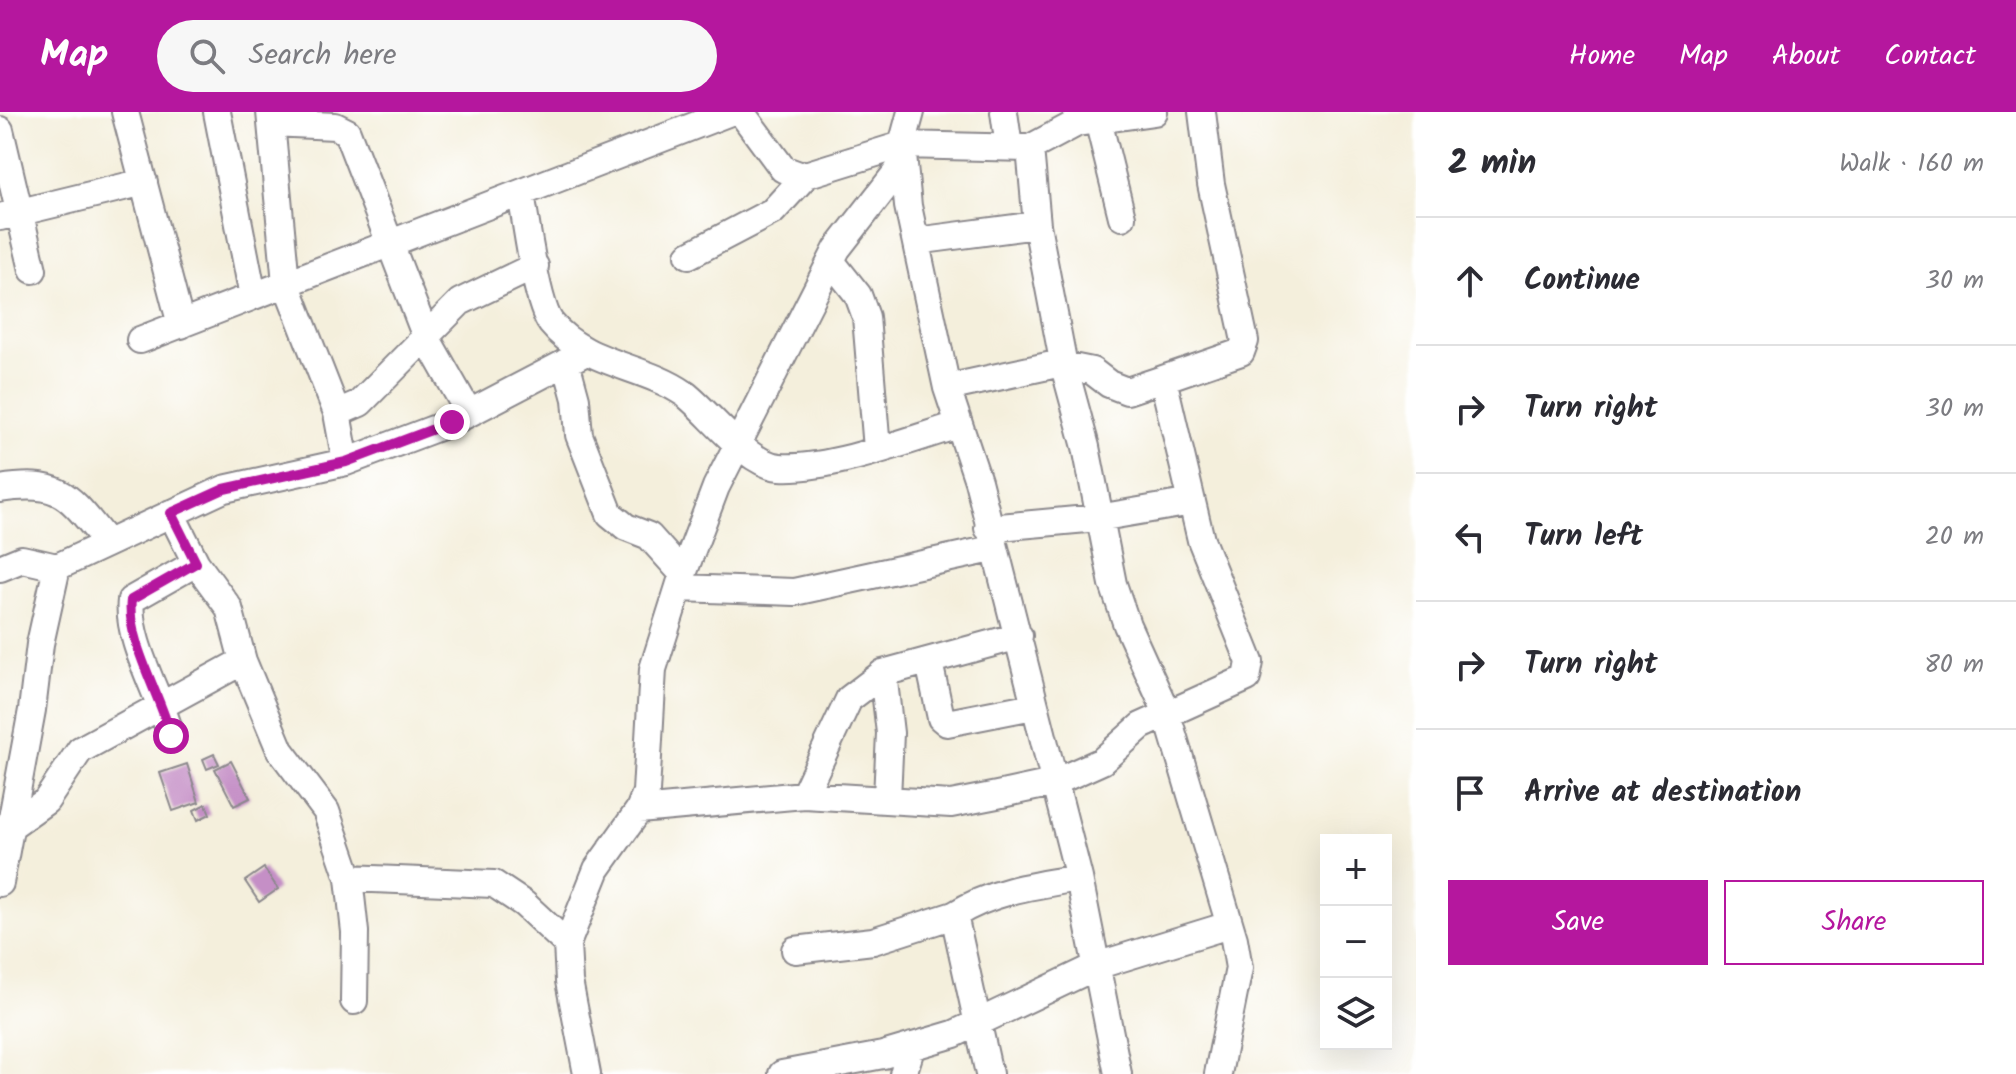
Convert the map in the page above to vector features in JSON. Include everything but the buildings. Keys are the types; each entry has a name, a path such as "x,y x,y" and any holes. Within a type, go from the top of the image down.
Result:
{"street":[{"path":"125,112 181,325"},
{"path":"217,112 253,296"},
{"path":"911,112 902,154 916,241 947,388 978,481 990,539 1019,636 1033,706 1099,965 1118,1074"},
{"path":"1004,112 1019,147 1064,366 1086,447 1113,584 1127,625 1166,711 1239,968 1218,1074"},
{"path":"140,340 725,113 783,169 807,174 902,154 1019,147 1085,118 1154,112"},
{"path":"947,388 1057,364 1092,371 1109,384 1127,391 1241,352 1245,341 1211,184 1202,112"},
{"path":"346,462 337,413 286,283 271,118 335,126 347,132 393,244 426,337 469,413"},
{"path":"1085,118 1122,217"},
{"path":"0,130 10,216 33,270"},
{"path":"587,1074 569,981 567,944 597,869 639,810 646,792 653,669 681,581 716,487 831,261 902,154"},
{"path":"689,255 773,211 807,174"},
{"path":"10,216 144,182"},
{"path":"521,193 550,322 576,357 684,394 737,445 777,467 877,449 958,425"},
{"path":"916,241 1037,225"},
{"path":"831,261 858,295 866,317 877,449"},
{"path":"337,413 360,403 460,302 535,266"},
{"path":"576,357 579,435 610,514 626,527 649,536 681,581 794,592 990,539 1192,502"},
{"path":"0,568 22,559 57,567 224,489 346,462 469,413 576,357"},
{"path":"639,810 804,795 951,804 1053,783 1102,761 1141,726 1166,711 1247,678 1250,662 1201,540 1163,379"},
{"path":"0,489 45,486 68,496 107,542"},
{"path":"171,513 196,563 229,608 243,661 280,750 326,811 349,878 355,932 354,1001"},
{"path":"171,736 163,704 128,620 131,600 196,563"},
{"path":"0,883 40,644 57,567"},
{"path":"804,795 849,699 883,673 1019,636"},
{"path":"11,826 46,801 80,750 243,661"},
{"path":"929,662 941,718 947,723 1033,706"},
{"path":"883,673 890,733 887,798"},
{"path":"349,878 494,884 524,904 567,944"},
{"path":"795,950 873,941 954,915 973,902 1026,886 1079,878"},
{"path":"954,915 989,1074"},
{"path":"782,1074 954,1034 1099,965 1229,925"},
{"path":"903,1074 912,1046"}],"route":[{"path":"171,736 163,704 128,620 131,600 140,592 196,563 171,513 224,489 346,462 452,422"}]}
